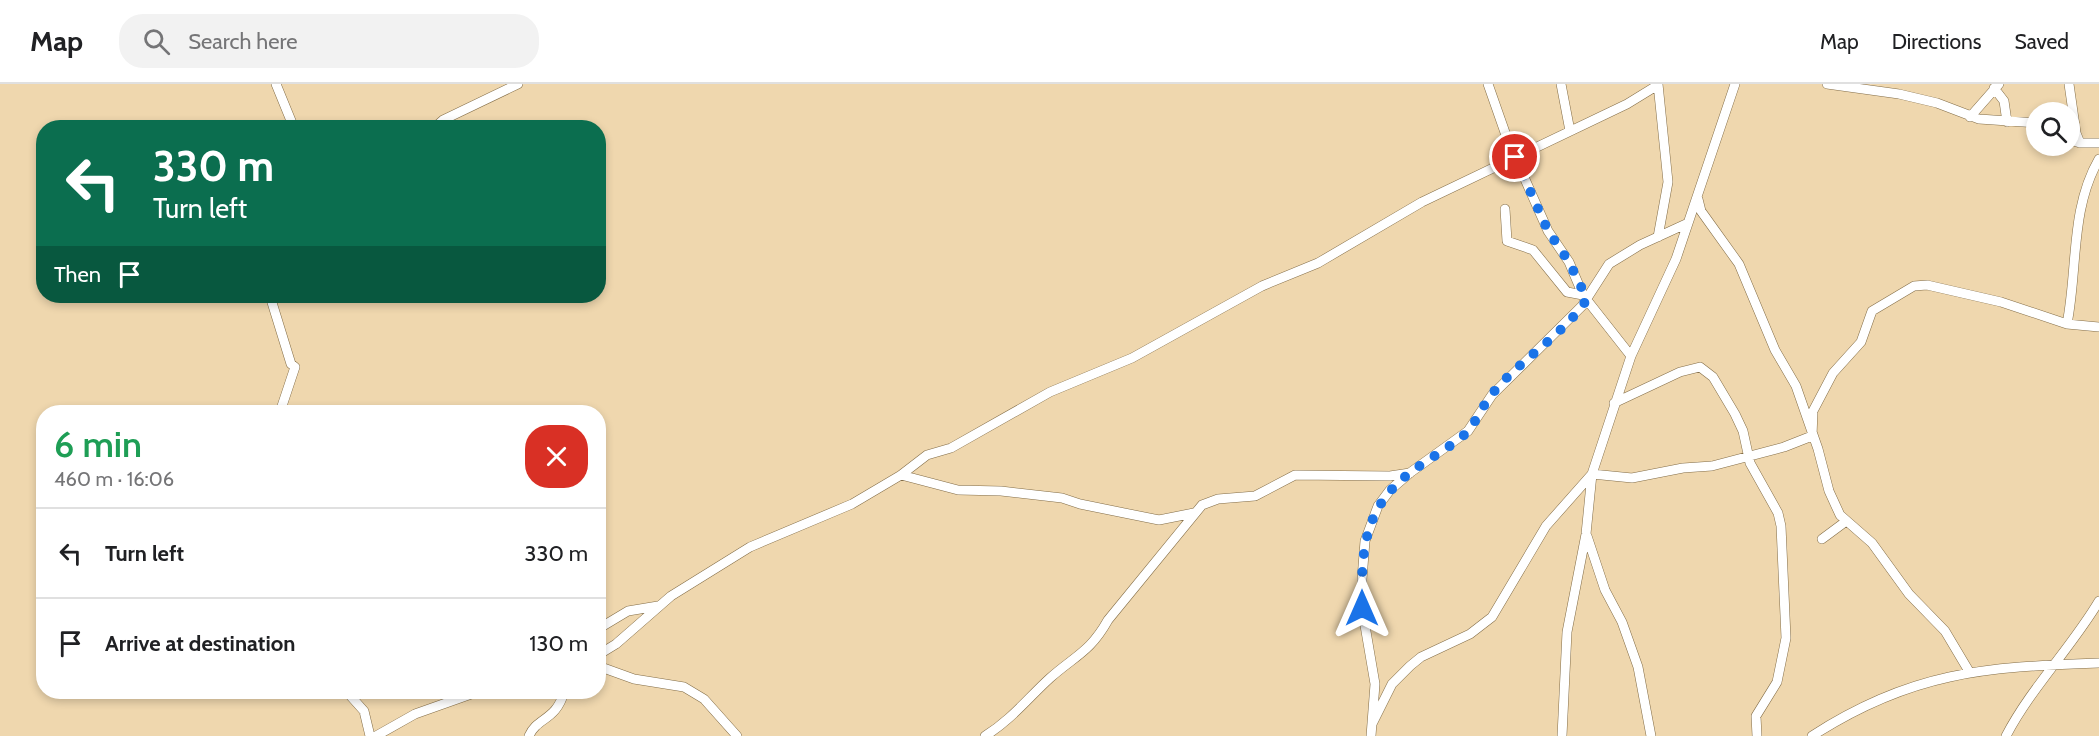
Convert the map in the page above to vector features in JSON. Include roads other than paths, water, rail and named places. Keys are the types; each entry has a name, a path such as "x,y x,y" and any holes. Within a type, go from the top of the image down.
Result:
{"street":[{"path":"276,84 291,120"},
{"path":"443,120 518,84"},
{"path":"1488,84 1515,157 1548,231 1569,262 1585,297 1631,356"},
{"path":"1561,84 1570,131"},
{"path":"606,650 616,644 658,606 691,582 750,547 831,515 901,475 927,455 951,448 1050,392 1132,358 1262,286 1318,263 1422,202 1627,104 1658,84 1668,182 1658,237"},
{"path":"1562,736 1567,632 1586,534 1592,474 1631,356 1664,289 1698,197 1735,84"},
{"path":"1827,84 1887,88 1937,103 1970,117 2026,123"},
{"path":"2069,84 2072,102"},
{"path":"1970,117 1996,86 2004,101 2007,122"},
{"path":"2080,143 2099,143"},
{"path":"2067,324 2075,263 2075,232 2091,174 2099,159"},
{"path":"1698,197 1701,211 1730,250 1747,280 1770,341 1796,386 1829,491 1845,522 1872,543 1909,594 1945,631 1970,673"},
{"path":"1505,209 1507,241 1533,250 1567,292 1585,297"},
{"path":"1371,736 1374,679 1362,608 1365,541 1378,506 1390,490 1411,472 1468,431 1491,395 1564,326 1610,264 1640,244 1688,223"},
{"path":"1812,436 1813,411 1833,373 1862,341 1872,311 1908,288 1920,284 2001,302 2067,324 2099,327"},
{"path":"272,303 291,364 295,367 282,405"},
{"path":"1614,403 1680,372 1700,367 1713,377 1743,431 1749,457 1780,519 1787,609 1786,638 1779,674 1756,716 1757,736"},
{"path":"1592,474 1647,476 1749,457 1812,436"},
{"path":"985,736 1015,715 1053,676 1096,641 1108,620 1194,513 1210,501 1255,496 1290,476 1390,476 1411,472"},
{"path":"1372,724 1392,684 1410,666 1421,657 1470,634 1492,617 1546,526 1592,474"},
{"path":"901,475 958,490 1001,491 1062,498 1080,504 1159,520 1194,513"},
{"path":"1822,539 1845,522"},
{"path":"1586,534 1605,590 1622,622 1638,667 1651,736"},
{"path":"2006,736 2019,712 2057,663 2099,601"},
{"path":"606,624 628,611 658,606"},
{"path":"1812,736 1832,722 1904,688 2003,667 2099,663"},
{"path":"606,669 634,679 684,687 704,699 737,736"},
{"path":"353,699 364,711 370,736"},
{"path":"376,736 415,714 457,699"},
{"path":"530,736 534,727 553,714 560,699"}]}
